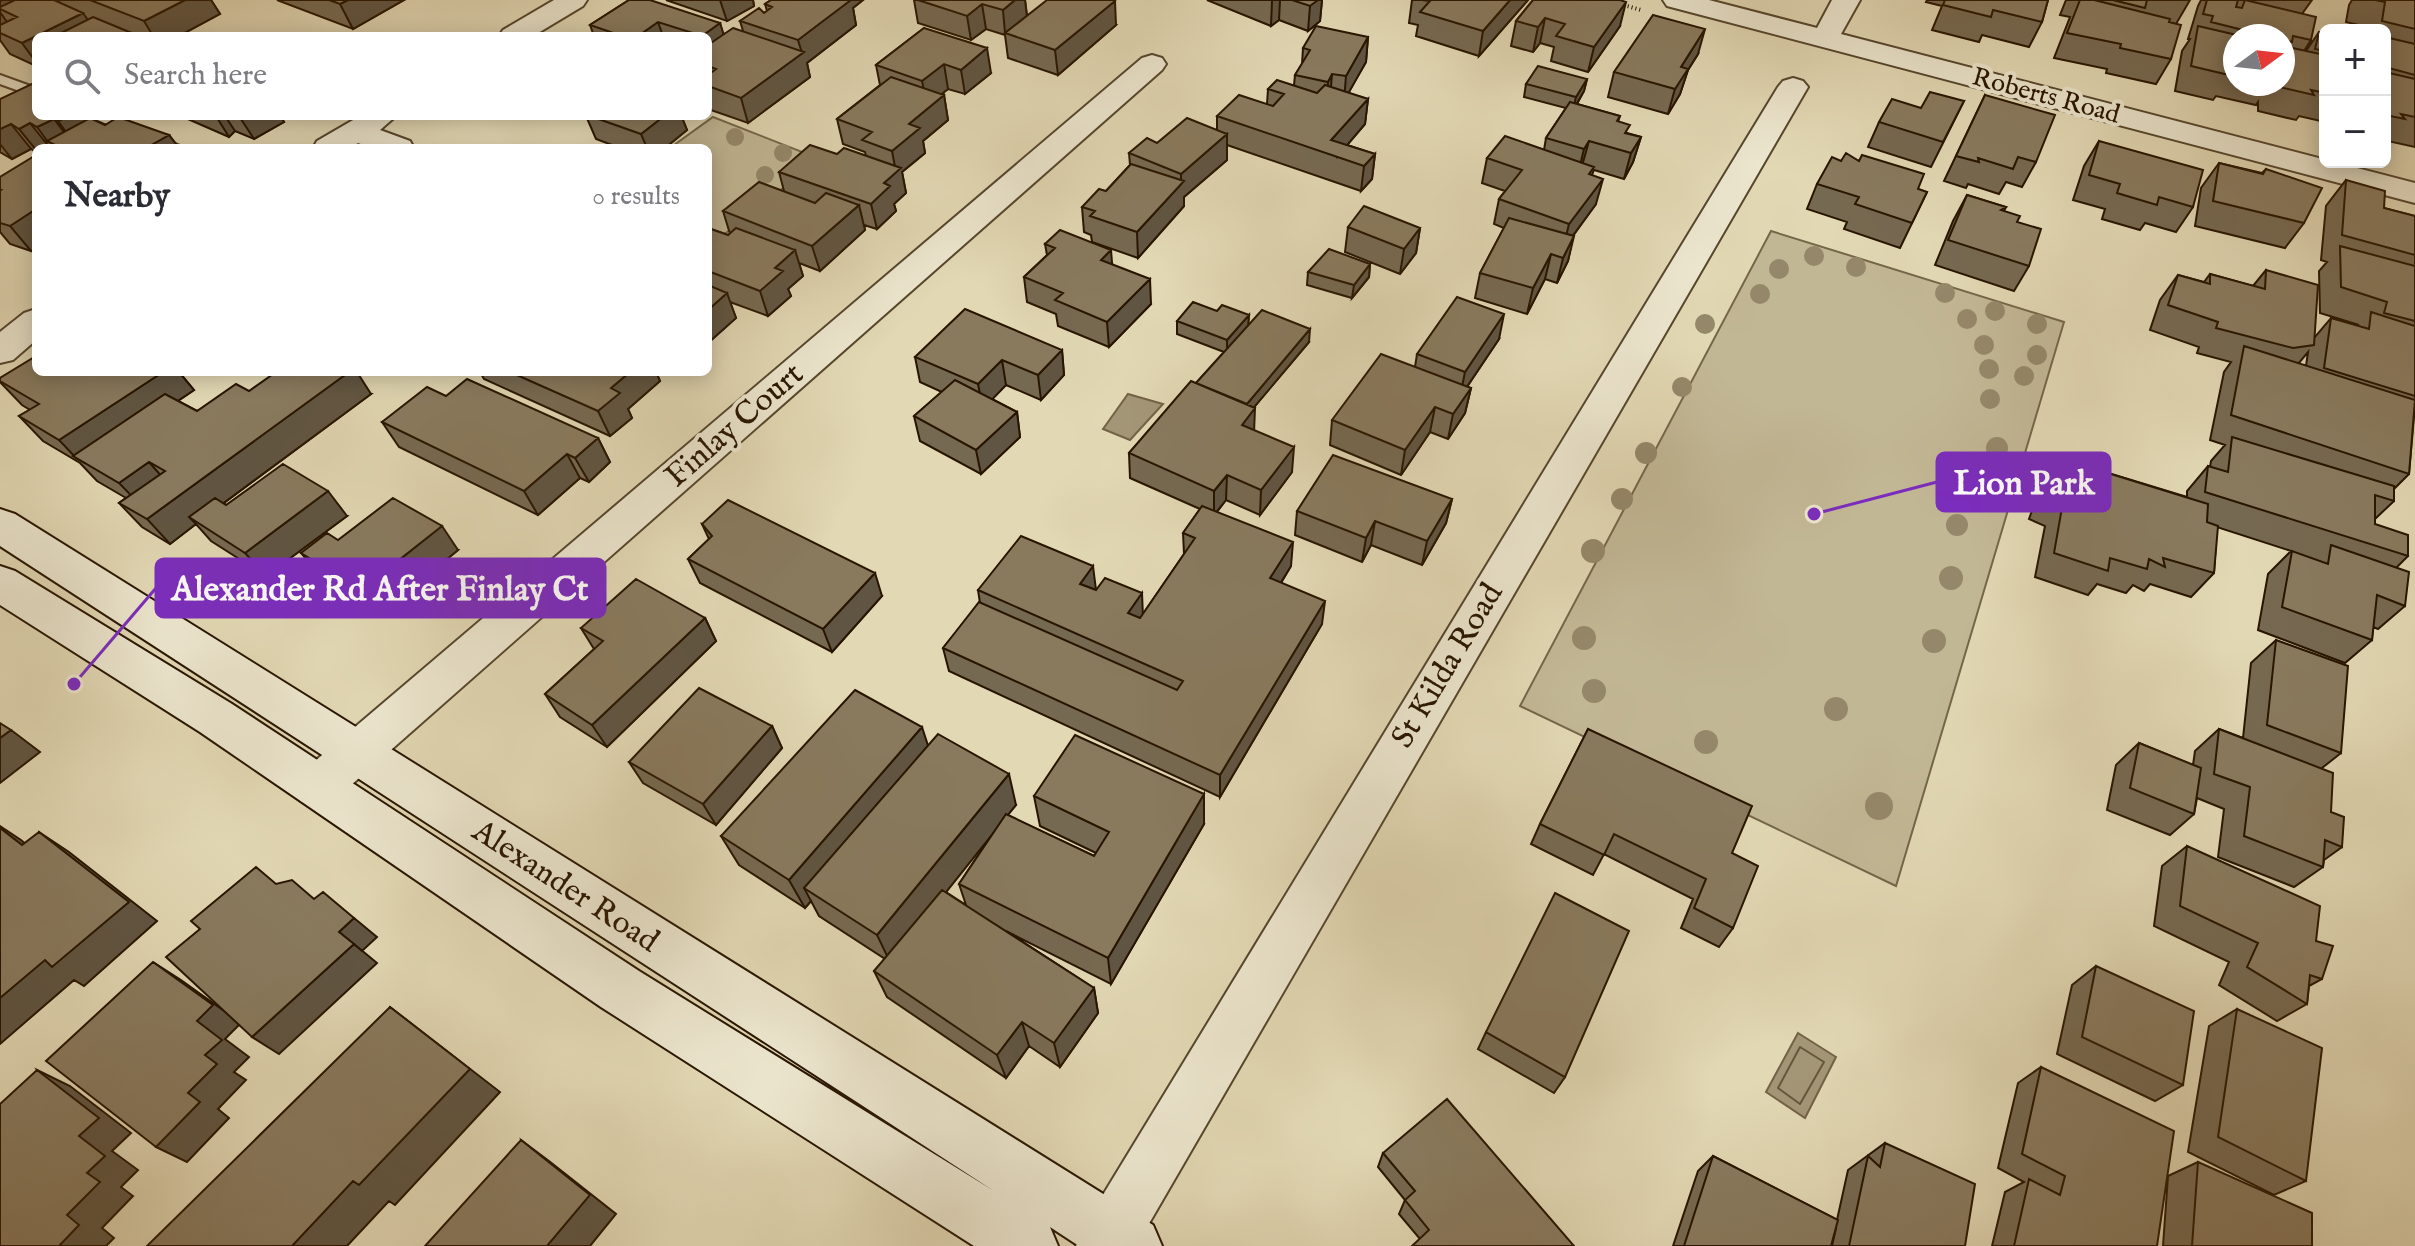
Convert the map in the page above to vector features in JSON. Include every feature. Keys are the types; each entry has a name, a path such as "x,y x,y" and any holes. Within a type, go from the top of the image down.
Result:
{"main road":[{"name":"Alexander Road","path":"0,525 1116,1242"},
{"name":"Alexander Road","path":"0,583 216,718 633,997 1028,1246"}],"street":[{"path":"520,32 573,0"},
{"name":"Roberts Road","path":"1677,0 2415,193"},
{"path":"1825,38 1846,0"},
{"name":"Finlay Court","path":"317,787 1152,64"},
{"name":"St Kilda Road","path":"1116,1242 1793,87"},
{"path":"335,144 368,124 394,144"},
{"path":"0,335 32,323"},
{"path":"0,351 32,324"}],"lane":[{"path":"0,79 32,91"},
{"path":"105,120 168,144"}],"shaded area":[{"path":"712,118 820,159 712,244 712,144 676,144"},
{"path":"1771,231 2064,322 1896,886 1520,706"}],"water":[{"path":"1128,394 1163,404 1130,440 1103,429"},
{"path":"1798,1033 1836,1057 1805,1118 1766,1092"}],"building":[{"path":"15,0 54,0 83,13 44,32 32,32 32,38 22,43 0,33 0,25 17,17 0,7"},
{"path":"90,0 185,0 144,21"},
{"path":"629,0 650,0 720,23 708,32 689,32 658,22 644,32 610,32 590,25"},
{"path":"771,0 851,0 798,40 740,21 759,8 764,13 772,7 765,4"},
{"path":"918,0 1015,0 1003,10 982,4 967,16"},
{"path":"1047,0 1115,1 1055,50 1005,33"},
{"path":"1292,0 1318,0 1310,6"},
{"path":"1422,0 1510,0 1483,31 1420,12 1430,1"},
{"path":"1533,0 1626,2 1594,47 1556,36 1565,24 1545,18 1538,27 1516,21"},
{"path":"1945,0 2048,0 2042,22 1993,10 1991,17 1943,5"},
{"path":"2080,0 2094,0 2170,19 2169,22 2181,25 2171,59 2120,48 2121,44 2067,33"},
{"path":"2113,0 2147,0 2145,8"},
{"path":"2207,0 2238,0 2236,7 2242,8 2245,0 2316,17 2311,40 2295,36 2295,24 2223,25 2211,22 2213,16 2203,14"},
{"path":"2375,0 2415,0 2415,29 2382,21 2385,2"},
{"path":"1653,15 1705,29 1681,67 1688,69 1675,89 1614,72"},
{"path":"93,17 129,32 63,32"},
{"path":"1316,26 1368,37 1346,76 1332,74 1328,82 1295,75 1310,50 1303,48"},
{"path":"2198,26 2223,32 2223,74 2191,66"},
{"path":"733,28 804,52 741,98 712,87 712,72 716,69 712,68 712,42"},
{"path":"924,28 987,48 961,70 944,64 922,81 876,65"},
{"path":"2391,38 2415,44 2415,75 2391,69"},
{"path":"2295,49 2319,54 2319,92 2311,90 2314,95 2295,91"},
{"path":"1538,66 1587,79 1576,97 1526,84"},
{"path":"2391,73 2415,79 2415,117 2401,114 2405,119 2391,116"},
{"path":"891,77 944,95 909,124 920,128 892,151 862,140 872,132 837,119"},
{"path":"1277,80 1317,93 1325,85 1368,99 1331,140 1375,154 1364,166 1217,116 1239,95 1273,106 1284,94 1268,89"},
{"path":"32,84 32,120 52,120 37,127 30,123 19,129 11,124 0,129 0,99"},
{"path":"1930,92 1964,101 1943,142 1879,122 1892,99 1921,108"},
{"path":"1985,95 2055,115 2036,162 2018,157 2013,169 1978,158 1979,162 1956,156"},
{"path":"1570,102 1620,116 1617,121 1630,125 1625,133 1641,137 1631,153 1589,141 1584,149 1546,138"},
{"path":"1187,118 1227,134 1181,174 1129,153 1147,138 1157,143"},
{"path":"86,120 105,125 113,120 126,120 169,135 153,144 53,144 47,141"},
{"path":"601,120 659,120 641,134"},
{"path":"1505,136 1594,167 1589,174 1603,179 1569,224 1499,199 1522,170 1487,158"},
{"path":"2099,141 2203,170 2193,207 2159,197 2157,205 2117,193 2120,184 2089,175"},
{"path":"810,145 837,154 844,148 901,168 884,183 890,186 871,204 779,172"},
{"path":"1846,153 1859,161 1862,155 1924,174 1918,189 1927,192 1912,223 1855,204 1859,197 1817,184 1832,157 1841,161"},
{"path":"32,157 32,212 10,226 0,223 0,177"},
{"path":"2219,163 2263,174 2266,169 2322,188 2304,223 2213,201"},
{"path":"1131,164 1184,181 1137,232 1090,216 1095,211 1082,207 1099,189 1106,191"},
{"path":"2346,180 2385,191 2384,208 2415,216 2415,255 2342,235"},
{"path":"759,182 815,203 826,193 859,205 812,246 723,211"},
{"path":"1967,195 2006,207 2001,210 2020,216 2017,222 2041,229 2029,266 1948,240"},
{"path":"1364,206 1420,228 1404,249 1348,227"},
{"path":"1509,218 1574,236 1563,258 1551,254 1533,288 1480,273"},
{"path":"736,228 795,250 775,268 783,271 760,291 712,273 712,229 728,235"},
{"path":"1060,230 1111,250 1101,260 1150,279 1107,322 1055,300 1063,293 1024,277 1055,248 1045,244"},
{"path":"2340,246 2415,266 2415,321 2384,313 2387,302 2341,287"},
{"path":"1329,249 1370,264 1354,285 1308,272"},
{"path":"2266,270 2318,285 2314,345 2293,348 2216,328 2218,322 2168,305 2178,275 2210,284 2210,274 2265,289"},
{"path":"712,287 727,293 712,306"},
{"path":"1457,297 1504,314 1465,372 1417,354"},
{"path":"1193,302 1217,311 1222,305 1249,315 1227,340 1177,321"},
{"path":"965,309 1062,350 1038,375 1002,360 978,384 915,357"},
{"path":"1262,310 1310,329 1247,404 1196,383"},
{"path":"2371,312 2415,326 2415,396 2324,368 2331,318 2369,329"},
{"path":"2244,346 2415,400 2409,474 2231,415"},
{"path":"1381,354 1471,388 1453,414 1435,407 1405,450 1332,420"},
{"path":"32,358 32,376 157,376 59,440 19,416 39,404 0,381 0,378"},
{"path":"270,376 344,376 147,519 119,503 165,471 149,462 119,483 73,456 165,394 197,411 236,384 249,391"},
{"path":"519,376 625,376 611,388 620,393 598,411"},
{"path":"467,379 598,438 575,458 567,454 524,491 382,422 427,387 446,396"},
{"path":"955,380 1017,412 976,450 914,416"},
{"path":"1191,381 1255,408 1242,425 1294,447 1261,490 1227,475 1214,491 1129,453"},
{"path":"2232,437 2394,486 2394,501 2375,495 2375,524 2408,535 2408,556 2205,492 2208,466 2228,472"},
{"path":"1333,455 1452,499 1427,541 1375,521 1366,538 1297,511"},
{"path":"2059,458 2208,504 2207,522 2218,526 2214,573 2163,558 2165,567 2149,559 2147,569 2110,558 2108,571 2054,553 2063,502 2047,495"},
{"path":"283,464 328,491 245,553 189,517 215,498 226,505"},
{"path":"393,498 442,526 361,590 301,553 327,533 338,540"},
{"path":"728,500 875,573 823,629 688,559 712,536 702,524"},
{"path":"1202,506 1293,542 1270,578 1325,601 1220,775 943,648 979,602 1177,690 1183,681 978,590 1021,536 1093,566 1080,584 1096,590 1105,578 1142,593 1128,613 1140,618 1195,538 1183,533"},
{"path":"2331,545 2409,572 2405,606 2377,595 2372,640 2282,607 2292,551 2328,564"},
{"path":"636,579 705,618 592,725 545,694 603,641 581,628"},
{"path":"2276,640 2348,666 2341,753 2267,725"},
{"path":"699,688 772,726 703,804 629,762"},
{"path":"855,690 922,727 789,880 721,836"},
{"path":"0,723 11,730 0,738"},
{"path":"1588,729 1752,806 1732,853 1758,866 1733,928 1694,908 1706,879 1614,834 1604,855 1540,824"},
{"path":"2219,729 2333,773 2331,812 2344,817 2342,847 2325,840 2323,867 2244,836 2250,787 2214,774"},
{"path":"938,734 1009,774 877,935 804,888"},
{"path":"1075,735 1204,794 1108,958 959,884 1006,814 1094,856 1109,832 1034,796"},
{"path":"2139,743 2201,768 2194,814 2130,788"},
{"path":"0,828 22,845 39,832 129,902 52,967 45,960 0,998"},
{"path":"2187,846 2320,906 2316,941 2333,946 2322,979 2310,975 2307,1004 2247,967 2258,943 2180,906"},
{"path":"256,867 276,884 292,880 314,899 323,892 354,918 339,932 354,944 252,1037 166,957 200,929 191,921"},
{"path":"942,890 1094,988 1054,1043 1022,1022 997,1055 874,971"},
{"path":"1555,893 1629,931 1565,1077 1486,1032"},
{"path":"153,962 213,1005 197,1021 222,1040 205,1055 217,1064 188,1093 200,1102 156,1147 46,1061"},
{"path":"2096,966 2194,1011 2183,1085 2082,1037"},
{"path":"390,1007 470,1069 359,1185 353,1181 292,1246 147,1246"},
{"path":"2237,1009 2322,1048 2306,1181 2218,1137"},
{"path":"2041,1067 2174,1131 2157,1246 2014,1246 2029,1179 2060,1195 2065,1176 2022,1154"},
{"path":"37,1070 99,1118 79,1136 105,1156 87,1173 100,1182 67,1215 79,1225 59,1246 0,1246 0,1104"},
{"path":"1447,1099 1574,1246 1412,1246 1429,1230 1405,1200 1415,1191 1383,1153"},
{"path":"521,1140 590,1195 547,1246 425,1246"},
{"path":"1885,1143 1975,1184 1965,1246 1849,1246 1868,1156 1880,1167"},
{"path":"1713,1156 1838,1220 1831,1246 1684,1246"},
{"path":"2198,1162 2312,1213 2312,1246 2192,1246"}],"place":[{"name":"Lion Park","path":"1814,514"},
{"name":"Alexander Rd After Finlay Ct","path":"74,684"}]}
